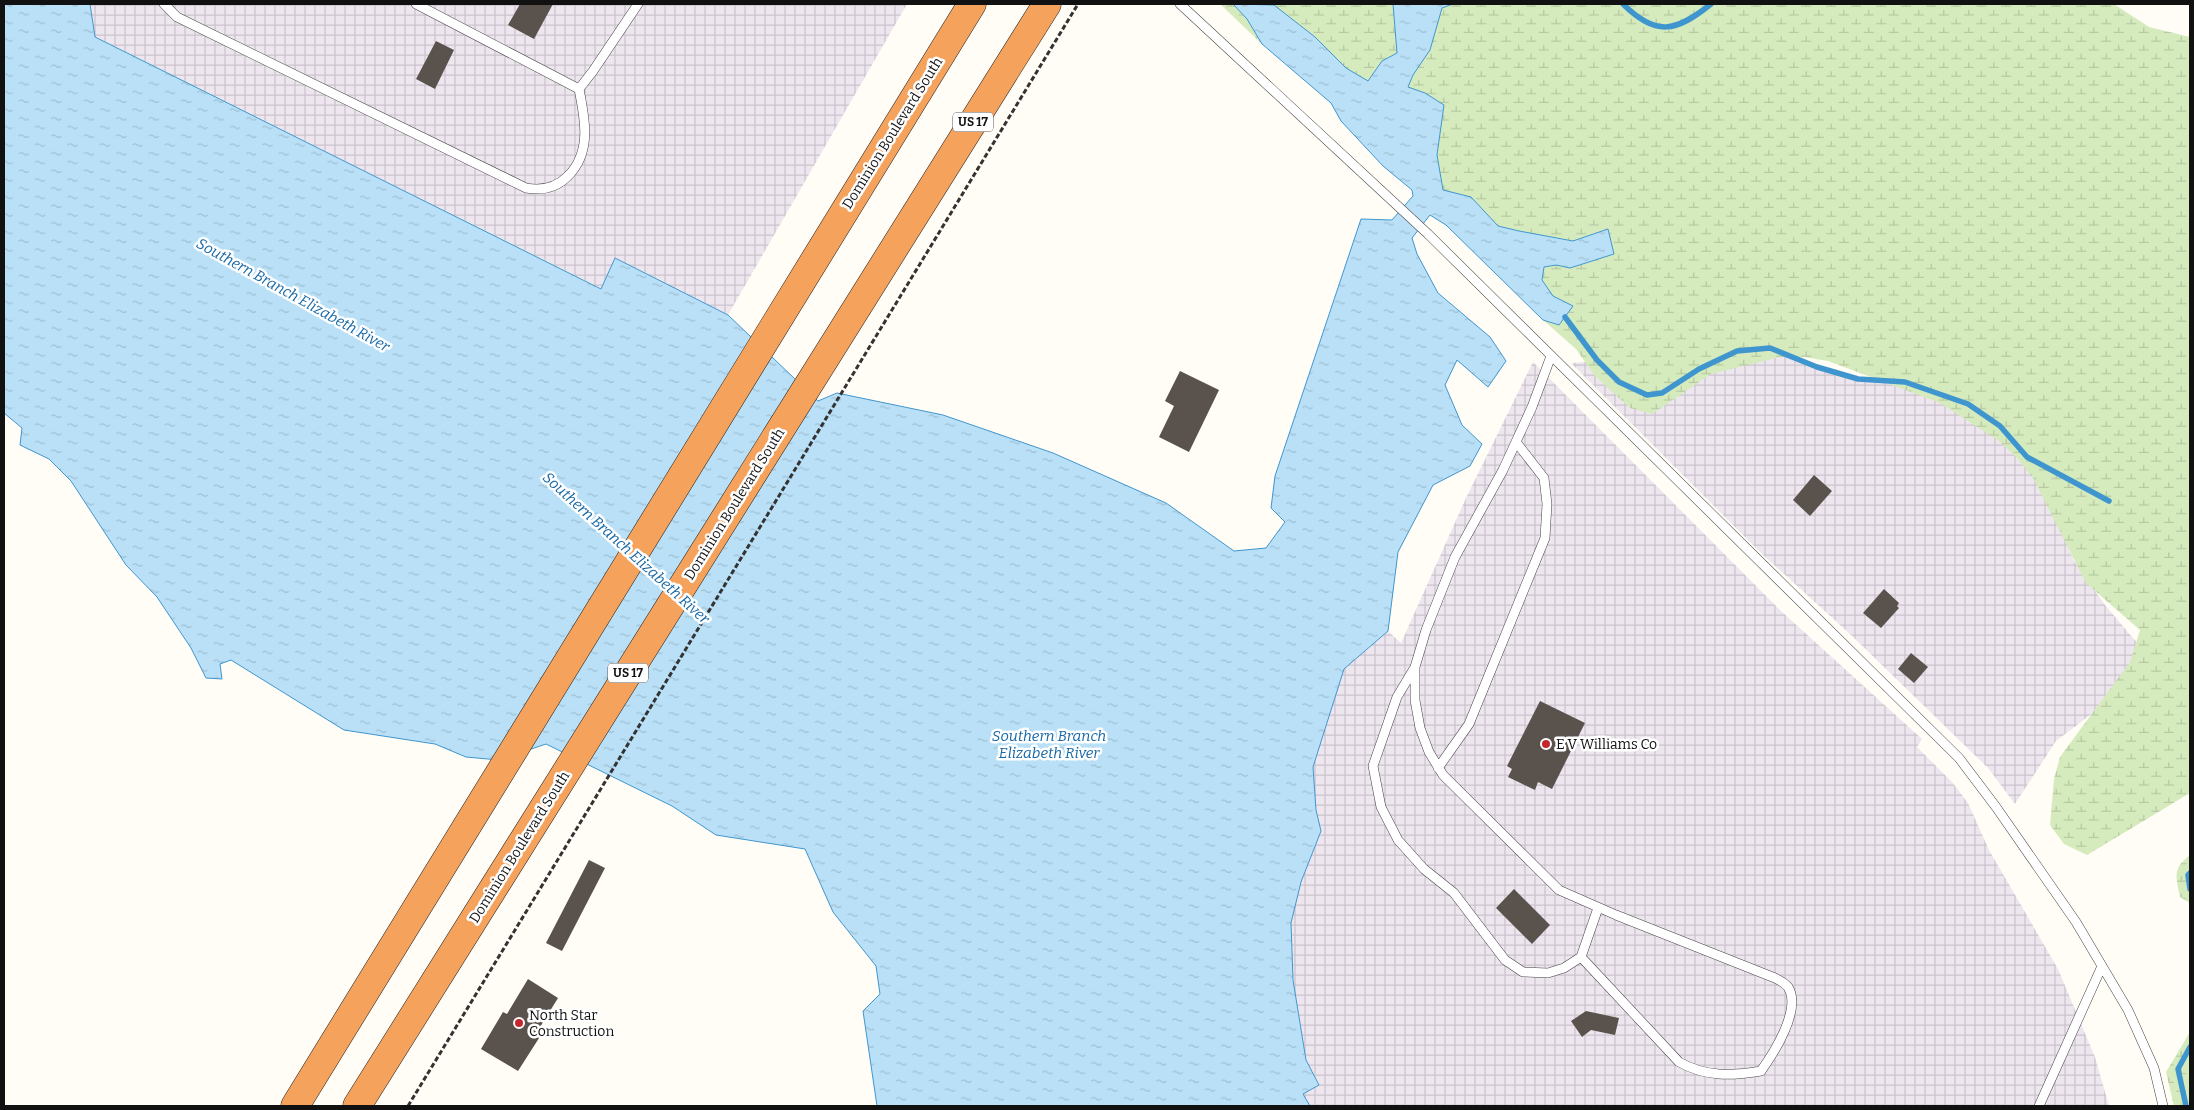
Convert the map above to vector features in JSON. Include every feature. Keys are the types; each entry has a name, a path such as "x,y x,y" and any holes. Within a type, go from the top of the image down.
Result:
{"highway":[{"name":"Dominion Boulevard South","path":"295,1106 972,4"},
{"name":"Dominion Boulevard South","path":"357,1106 1046,4"}],"lane":[{"path":"164,4 177,17 526,188 541,191 562,182 577,166 584,148 585,120 579,89 638,4"},
{"path":"416,4 579,89"},
{"path":"1180,4 1428,234 1959,758 1996,807 2076,922 2128,1010 2154,1068 2163,1106"},
{"path":"1551,356 1516,442 1455,557 1426,630 1415,667 1397,697 1373,766 1381,808 1398,840 1424,869 1454,893 1505,960 1523,972 1548,973 1564,968 1581,957 1598,908"},
{"path":"1438,768 1473,716 1545,538 1547,504 1544,478 1516,442"},
{"path":"1415,667 1415,700 1420,728 1429,752 1438,768 1493,826 1559,890 1598,908 1775,978 1787,985 1791,994 1792,1005 1779,1046 1761,1071 1723,1076 1690,1068 1679,1062 1581,957"},
{"path":"2039,1106 2102,966"}],"path":[{"path":"408,1106 1078,4"}],"shaded area":[{"path":"90,4 907,4 728,315 615,258 602,289 94,37"},
{"path":"1770,348 1817,367 1858,379 1905,382 2000,426 2050,503 2074,561 2105,605 2156,665 2056,741 2015,804 1988,768 1851,635 1762,554 1571,363"},
{"path":"1533,362 1781,611 1922,739 1917,747 1952,782 1968,803 1989,850 2058,969 2095,1057 2109,1106 1310,1106 1303,1094 1319,1084 1306,1060 1293,980 1291,923 1301,882 1321,831 1316,810 1313,767 1344,669 1388,631 1401,643 1466,498"}],"green space":[{"path":"1220,4 1233,4 1247,19 1262,44"},
{"path":"1266,4 1393,4 1397,53 1382,61 1368,81 1346,68 1315,37 1274,5"},
{"path":"1453,4 2114,4 2149,27 2190,37 2190,793 2087,855 2064,844 2050,825 2054,779 2060,757 2130,662 2140,630 2086,583 2033,478 2018,459 1999,441 1940,403 1828,361 1804,357 1780,357 1711,374 1652,414 1630,408 1595,376 1576,349 1543,320 1559,325 1573,306 1553,297 1542,280 1544,267 1556,265 1570,268 1614,254 1608,229 1573,241 1519,231 1498,226 1471,197 1443,190 1437,155 1444,105 1408,87 1413,75 1430,50 1442,8"},
{"path":"2190,855 2190,903 2180,897 2177,873 2180,865"},
{"path":"2190,1032 2190,1106 2174,1106 2166,1072"}],"water":[{"name":"Southern Branch Elizabeth River","path":"4,4 90,4 95,37 601,289 615,258 728,315 818,401 837,393 943,415 1053,453 1166,503 1234,551 1266,548 1285,522 1271,508 1275,476 1361,219 1392,220 1413,196 1412,190 1383,166 1341,121 1331,103 1262,44 1247,19 1233,4 1274,5 1315,37 1346,68 1368,81 1382,61 1397,53 1393,4 1453,4 1442,8 1430,50 1413,75 1408,87 1425,93 1444,105 1437,155 1443,190 1471,197 1498,226 1519,231 1573,241 1608,229 1614,254 1570,268 1556,265 1544,267 1542,280 1553,296 1573,306 1559,325 1543,320 1446,225 1430,215 1412,238 1417,254 1438,293 1490,337 1506,361 1488,387 1457,360 1445,385 1462,425 1482,444 1470,466 1433,485 1398,552 1388,631 1344,669 1313,767 1316,810 1321,831 1301,882 1291,923 1293,980 1306,1060 1319,1085 1303,1094 1310,1106 877,1106 863,1011 880,994 876,966 833,912 805,849 716,835 672,806 546,744 499,760 466,757 435,744 344,730 231,660 220,664 222,679 206,678 191,648 157,597 126,565 71,481 49,459 20,445 22,428 4,413"}],"building":[{"path":"520,4 553,4 534,39 508,25"},
{"path":"436,41 454,50 435,89 416,79"},
{"path":"1180,371 1219,390 1189,452 1159,437 1174,406 1165,401"},
{"path":"1814,475 1832,491 1810,516 1793,500"},
{"path":"1884,589 1899,603 1897,606 1899,608 1881,628 1863,613"},
{"path":"1911,653 1928,667 1914,683 1898,669"},
{"name":"E V Williams Co","path":"1540,701 1585,723 1552,789 1538,782 1535,790 1508,777 1512,769 1507,766"},
{"path":"589,860 605,868 562,951 546,943"},
{"path":"1514,889 1550,925 1532,944 1496,908"},
{"name":"North Star Construction","path":"528,979 558,998 537,1032 541,1035 518,1071 481,1049 503,1012 507,1014"},
{"path":"1586,1011 1619,1018 1615,1035 1591,1030 1582,1037 1571,1021"}],"waterway":[{"path":"1623,4 1646,22 1666,27 1687,20 1711,4"},
{"path":"1565,317 1597,360 1619,382 1647,395 1662,393 1699,369 1737,351 1770,348 1817,367 1858,379 1905,382 1968,404 2000,426 2027,457 2109,501"},
{"path":"2190,873 2188,875 2190,889"},
{"path":"2186,1106 2178,1069 2190,1047"}],"place":[{"name":"E V Williams Co","path":"1546,744"},
{"name":"North Star Construction","path":"519,1023"}]}
